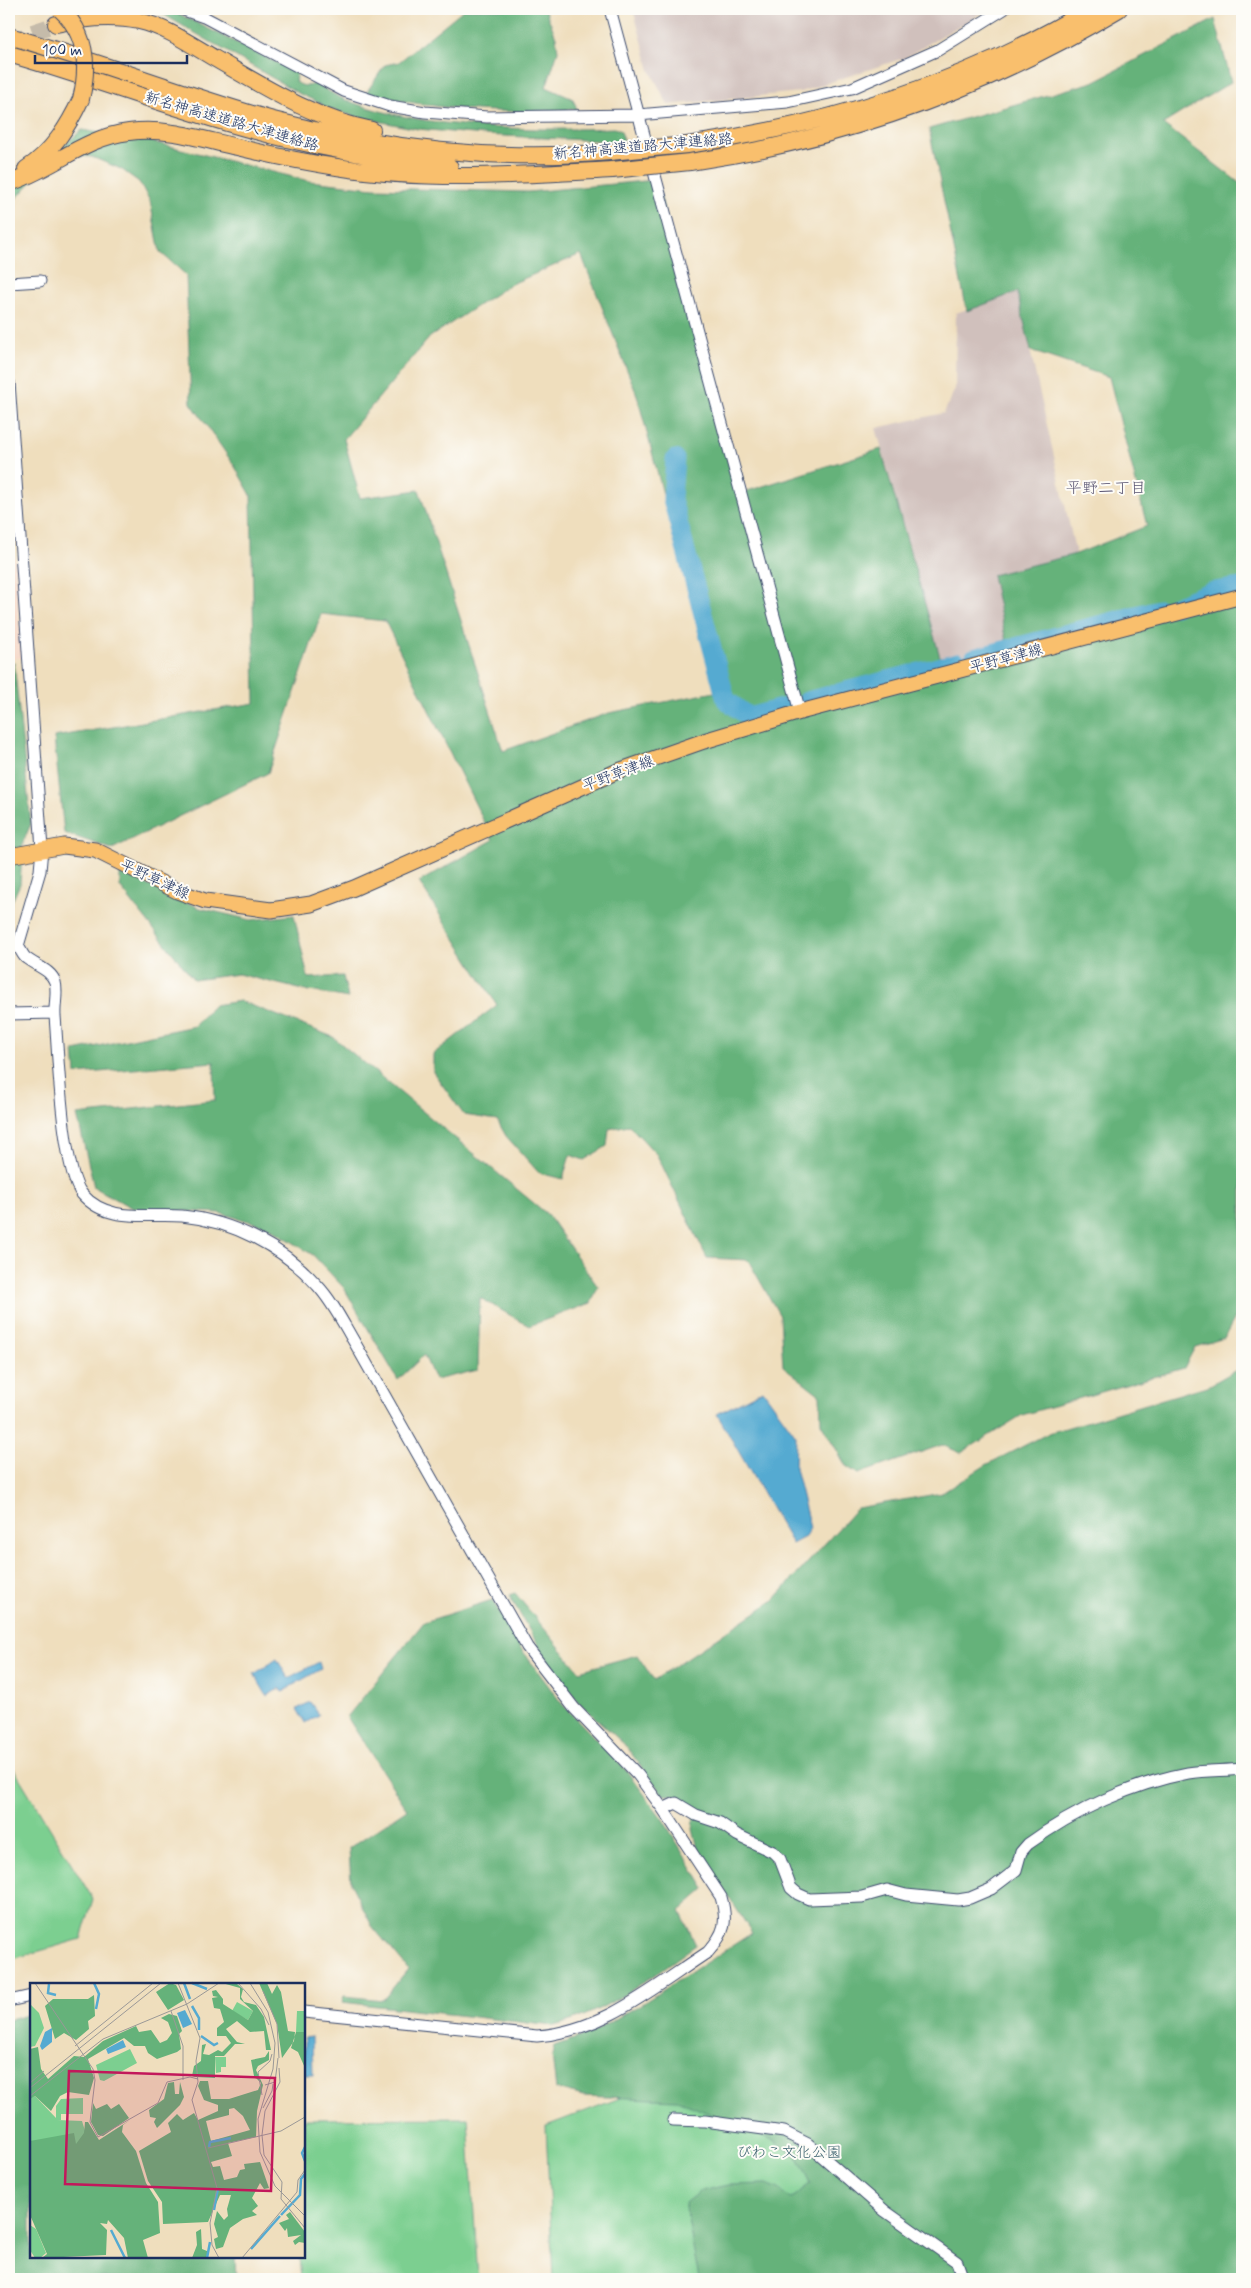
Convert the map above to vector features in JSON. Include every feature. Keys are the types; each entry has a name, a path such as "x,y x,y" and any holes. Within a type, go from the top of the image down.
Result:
{"highway":[{"name":"新名神高速道路大津連絡路","path":"9,36 227,107 274,120 366,140 505,154 575,155 687,146 790,128 865,107 927,87 1025,42 1089,9"},
{"name":"新名神高速道路大津連絡路","path":"9,54 211,118 335,150 422,164 501,171 612,170 690,162 742,154 827,135 917,107 973,85 1024,61 1119,9"},
{"path":"9,182 50,150 72,118 81,99 86,71 86,56 76,28 58,16"},
{"path":"58,16 140,21 174,35 291,103 354,126 441,140 610,152"},
{"path":"9,182 35,173 99,139 143,130 181,134 266,154 338,168 416,175 509,176 612,170"}],"main road":[{"name":"平野草津線","path":"9,856 64,846 95,850 177,891 205,901 271,910 311,904 354,888 618,771 704,741 800,712 1242,596"}],"street":[{"path":"181,9 204,17 344,92 390,106 425,112 487,117 548,118 638,115 788,102 852,88 938,50 1004,9"},
{"path":"610,9 800,712"},
{"path":"9,283 40,281"},
{"path":"9,382 42,849 40,871 18,946 25,957 48,972 55,982 55,1013 72,1176 82,1194 98,1207 116,1214 182,1216 211,1222 242,1232 289,1258 318,1285 356,1345 527,1647 574,1708 638,1775 663,1809 721,1897 726,1913 724,1927 719,1940 708,1952 606,2018 559,2034 538,2036 305,2012"},
{"path":"9,1014 55,1013"},
{"path":"663,1809 676,1803 696,1816 720,1823 737,1835 773,1852 780,1859 792,1888 798,1894 809,1899 862,1897 888,1890 906,1895 958,1900 970,1898 991,1889 1006,1879 1016,1870 1021,1852 1028,1844 1081,1810 1165,1778 1191,1773 1242,1769"},
{"path":"9,2001 30,1996"},
{"path":"673,2120 713,2122 784,2132 808,2144 885,2211 957,2262 963,2279"}],"shaded area":[{"path":"633,9 988,9 904,58 800,92 668,105 650,70"},
{"path":"1017,292 1076,554 992,576 1009,655 944,672 876,428 944,413 955,389 956,313"},
{"path":"9,484 22,658 9,659"}],"green space":[{"path":"154,9 169,9 297,73 295,81 300,84 308,86 316,83 342,98 376,110 443,123 479,126 549,129 615,128 621,131 624,142 485,135 418,129 357,117 323,107 322,104 300,94"},
{"path":"464,9 545,9 556,37 558,51 546,87 573,99 577,109 550,111 471,110 418,104 366,93 385,65 399,62"},
{"path":"1215,19 1231,82 1163,124 1242,185 1242,1305 1224,1338 1195,1347 1184,1368 1022,1415 961,1453 942,1445 858,1474 846,1466 821,1423 820,1395 783,1366 780,1316 748,1260 707,1258 657,1155 629,1125 609,1129 607,1146 584,1160 570,1155 563,1179 539,1173 506,1136 497,1120 464,1115 433,1072 433,1054 497,1005 419,882 493,840 385,621 321,614 268,773 112,849 64,833 54,737 255,703 251,495 234,465 191,403 186,275 160,252 150,201 139,182 121,169 92,157 57,155 9,206 9,192 82,130 149,141 309,181 374,188 528,192 656,180 741,493 881,449 944,671 1009,655 992,575 1076,554 1147,526 1109,377 1031,351 1017,292 967,311 929,129 1093,82","holes":["581,254 637,395 715,692 609,713 503,751 419,490 360,498 344,439 430,337 509,285"]},
{"path":"9,663 14,663 31,824 23,842 20,884 9,908"},
{"path":"120,873 200,908 251,920 294,915 308,978 343,976 348,998 299,989 238,974 194,980 120,887"},
{"path":"240,1001 333,1037 547,1214 598,1287 591,1303 529,1326 480,1298 478,1370 435,1380 424,1355 398,1380 344,1288 313,1255 267,1226 219,1213 132,1208 94,1187 77,1115 215,1100 214,1062 76,1074 74,1051 194,1026 214,1005"},
{"path":"1242,1365 1242,2279 699,2279 685,2203 700,2191 729,2185 767,2184 779,2189 790,2199 811,2183 799,2159 775,2141 677,2100 583,2096 556,2089 552,2056 554,2046 591,2033 643,2003 752,1933 698,1849 693,1828 696,1810 675,1795 663,1795 624,1744 578,1702 542,1652 509,1595 515,1593 579,1671 637,1655 654,1680 774,1600 857,1508 942,1493 986,1465 1049,1433 1210,1385"},
{"path":"492,1600 522,1650 562,1704 626,1770 662,1818 705,1889 680,1911 696,1945 646,1981 611,2003 574,2020 554,2026 342,2002 344,1996 383,2000 408,1969 372,1926 351,1884 349,1848 407,1809 347,1717 424,1622"},
{"path":"9,1761 93,1899 81,1939 9,1960"},
{"path":"30,2014 30,2258 235,2258 236,2279 9,2279 9,2020"},
{"name":"びわこ文化公園","path":"689,2072 1054,2279 553,2279 546,2126"},
{"path":"468,2118 478,2279 301,2279 299,2258 305,2258 305,2119"}],"water":[{"path":"763,1390 796,1436 795,1468 810,1528 805,1537 792,1544 717,1414"},
{"path":"277,1659 288,1678 319,1662 321,1669 283,1691 280,1688 267,1696 254,1674"},
{"path":"310,1702 319,1715 305,1723 297,1709"},
{"path":"312,2037 313,2075 305,2075 305,2038"}],"waterway":[{"path":"675,459 672,499 726,700 749,717 789,706"},
{"path":"1175,606 1209,592 1242,587"},
{"path":"974,658 1159,609"},
{"path":"807,701 958,662"}],"tunnel":[{"path":"11,43 30,33 56,24"}],"district":[{"name":"平野二丁目","path":"1106,487"}]}
